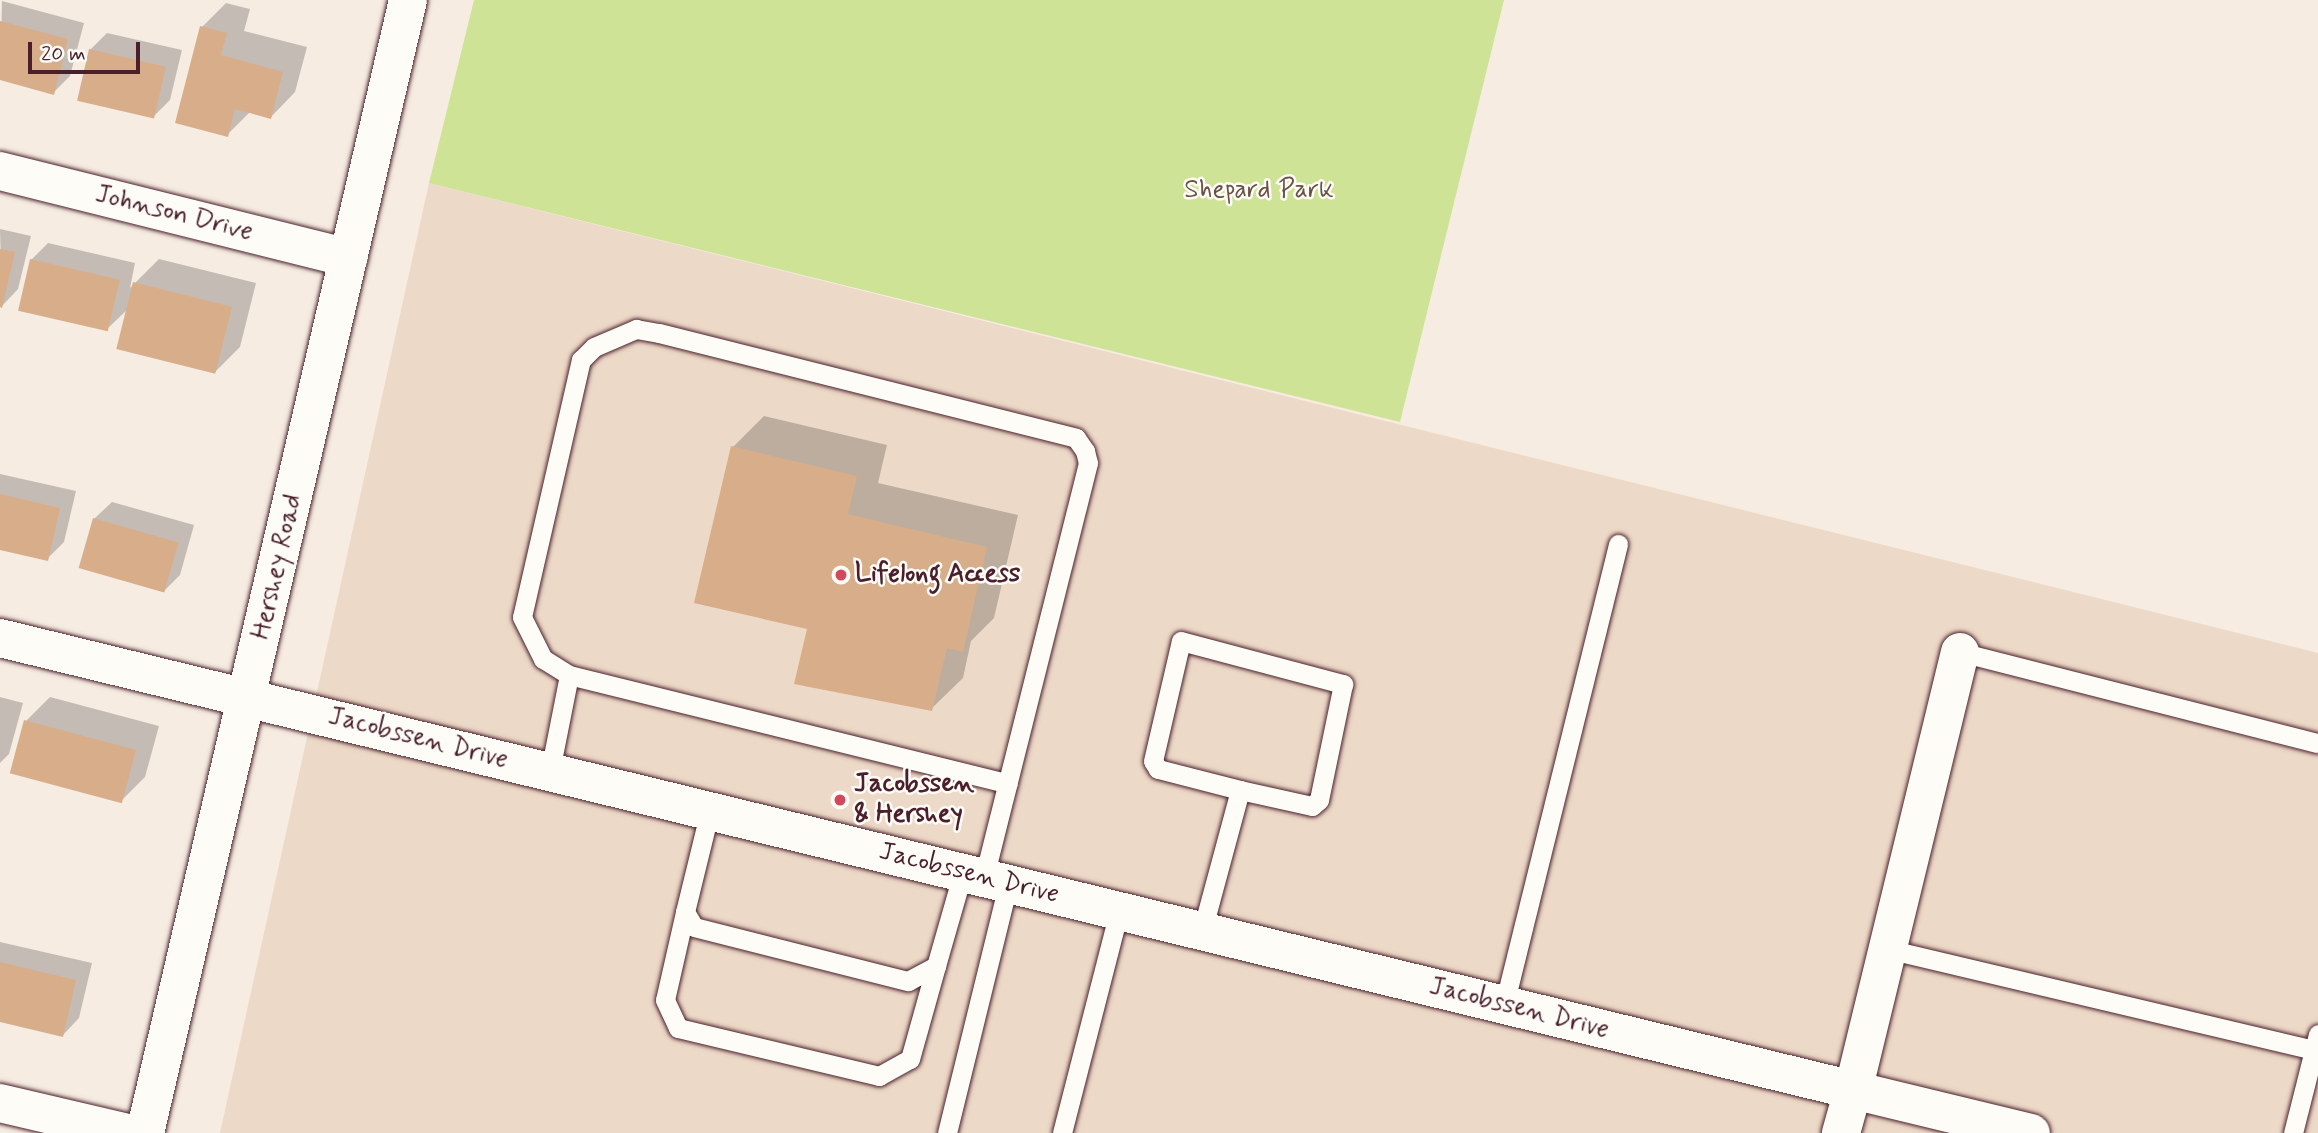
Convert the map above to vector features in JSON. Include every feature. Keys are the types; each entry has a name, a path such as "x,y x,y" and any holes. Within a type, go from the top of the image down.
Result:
{"street":[{"name":"Hershey Road","path":"145,1133 249,697 408,0"},
{"name":"Johnson Drive","path":"0,171 348,258"},
{"name":"Jacobssen Drive","path":"0,638 2031,1133"},
{"path":"1841,1133 1959,652"},
{"path":"0,1103 128,1133"}],"lane":[{"path":"947,1133 985,878 1088,463 1076,439 659,333 636,329 616,336 582,360 522,617 543,659 569,676 1007,784"},
{"path":"1504,1005 1618,544"},
{"path":"1181,641 1343,684 1320,800 1312,806 1240,790 1158,769 1153,761 1181,641"},
{"path":"1959,652 2318,743"},
{"path":"550,771 569,676"},
{"path":"1202,931 1240,790"},
{"path":"710,810 665,1000 678,1028 879,1076 910,1059 936,966 985,878"},
{"path":"1062,1133 1119,911"},
{"path":"685,912 694,927 908,981 936,966"},
{"path":"1887,949 2316,1042 2293,1133"}],"shaded area":[{"path":"429,183 2318,653 2318,1133 220,1133"}],"green space":[{"name":"Shepard Park","path":"474,0 1504,0 1400,422 429,183"}],"building":[{"path":"0,21 68,39 54,95 0,80"},
{"path":"200,26 227,33 221,55 283,72 271,119 235,109 228,137 175,123"},
{"path":"89,49 166,67 154,118 77,101"},
{"path":"0,249 15,252 2,308 0,307"},
{"path":"30,259 120,280 108,331 18,311"},
{"path":"133,282 232,307 215,374 116,349"},
{"name":"Lifelong Access","path":"731,446 857,476 848,514 987,547 963,652 947,648 932,711 794,684 807,629 694,603"},
{"path":"0,494 60,508 48,561 0,550"},
{"path":"93,518 179,543 164,593 79,568"},
{"path":"24,720 136,750 122,803 10,773"},
{"path":"0,962 76,980 63,1037 0,1022"}],"place":[{"name":"Lifelong Access","path":"841,575"},
{"name":"Jacobssen & Hershey","path":"840,800"}]}
